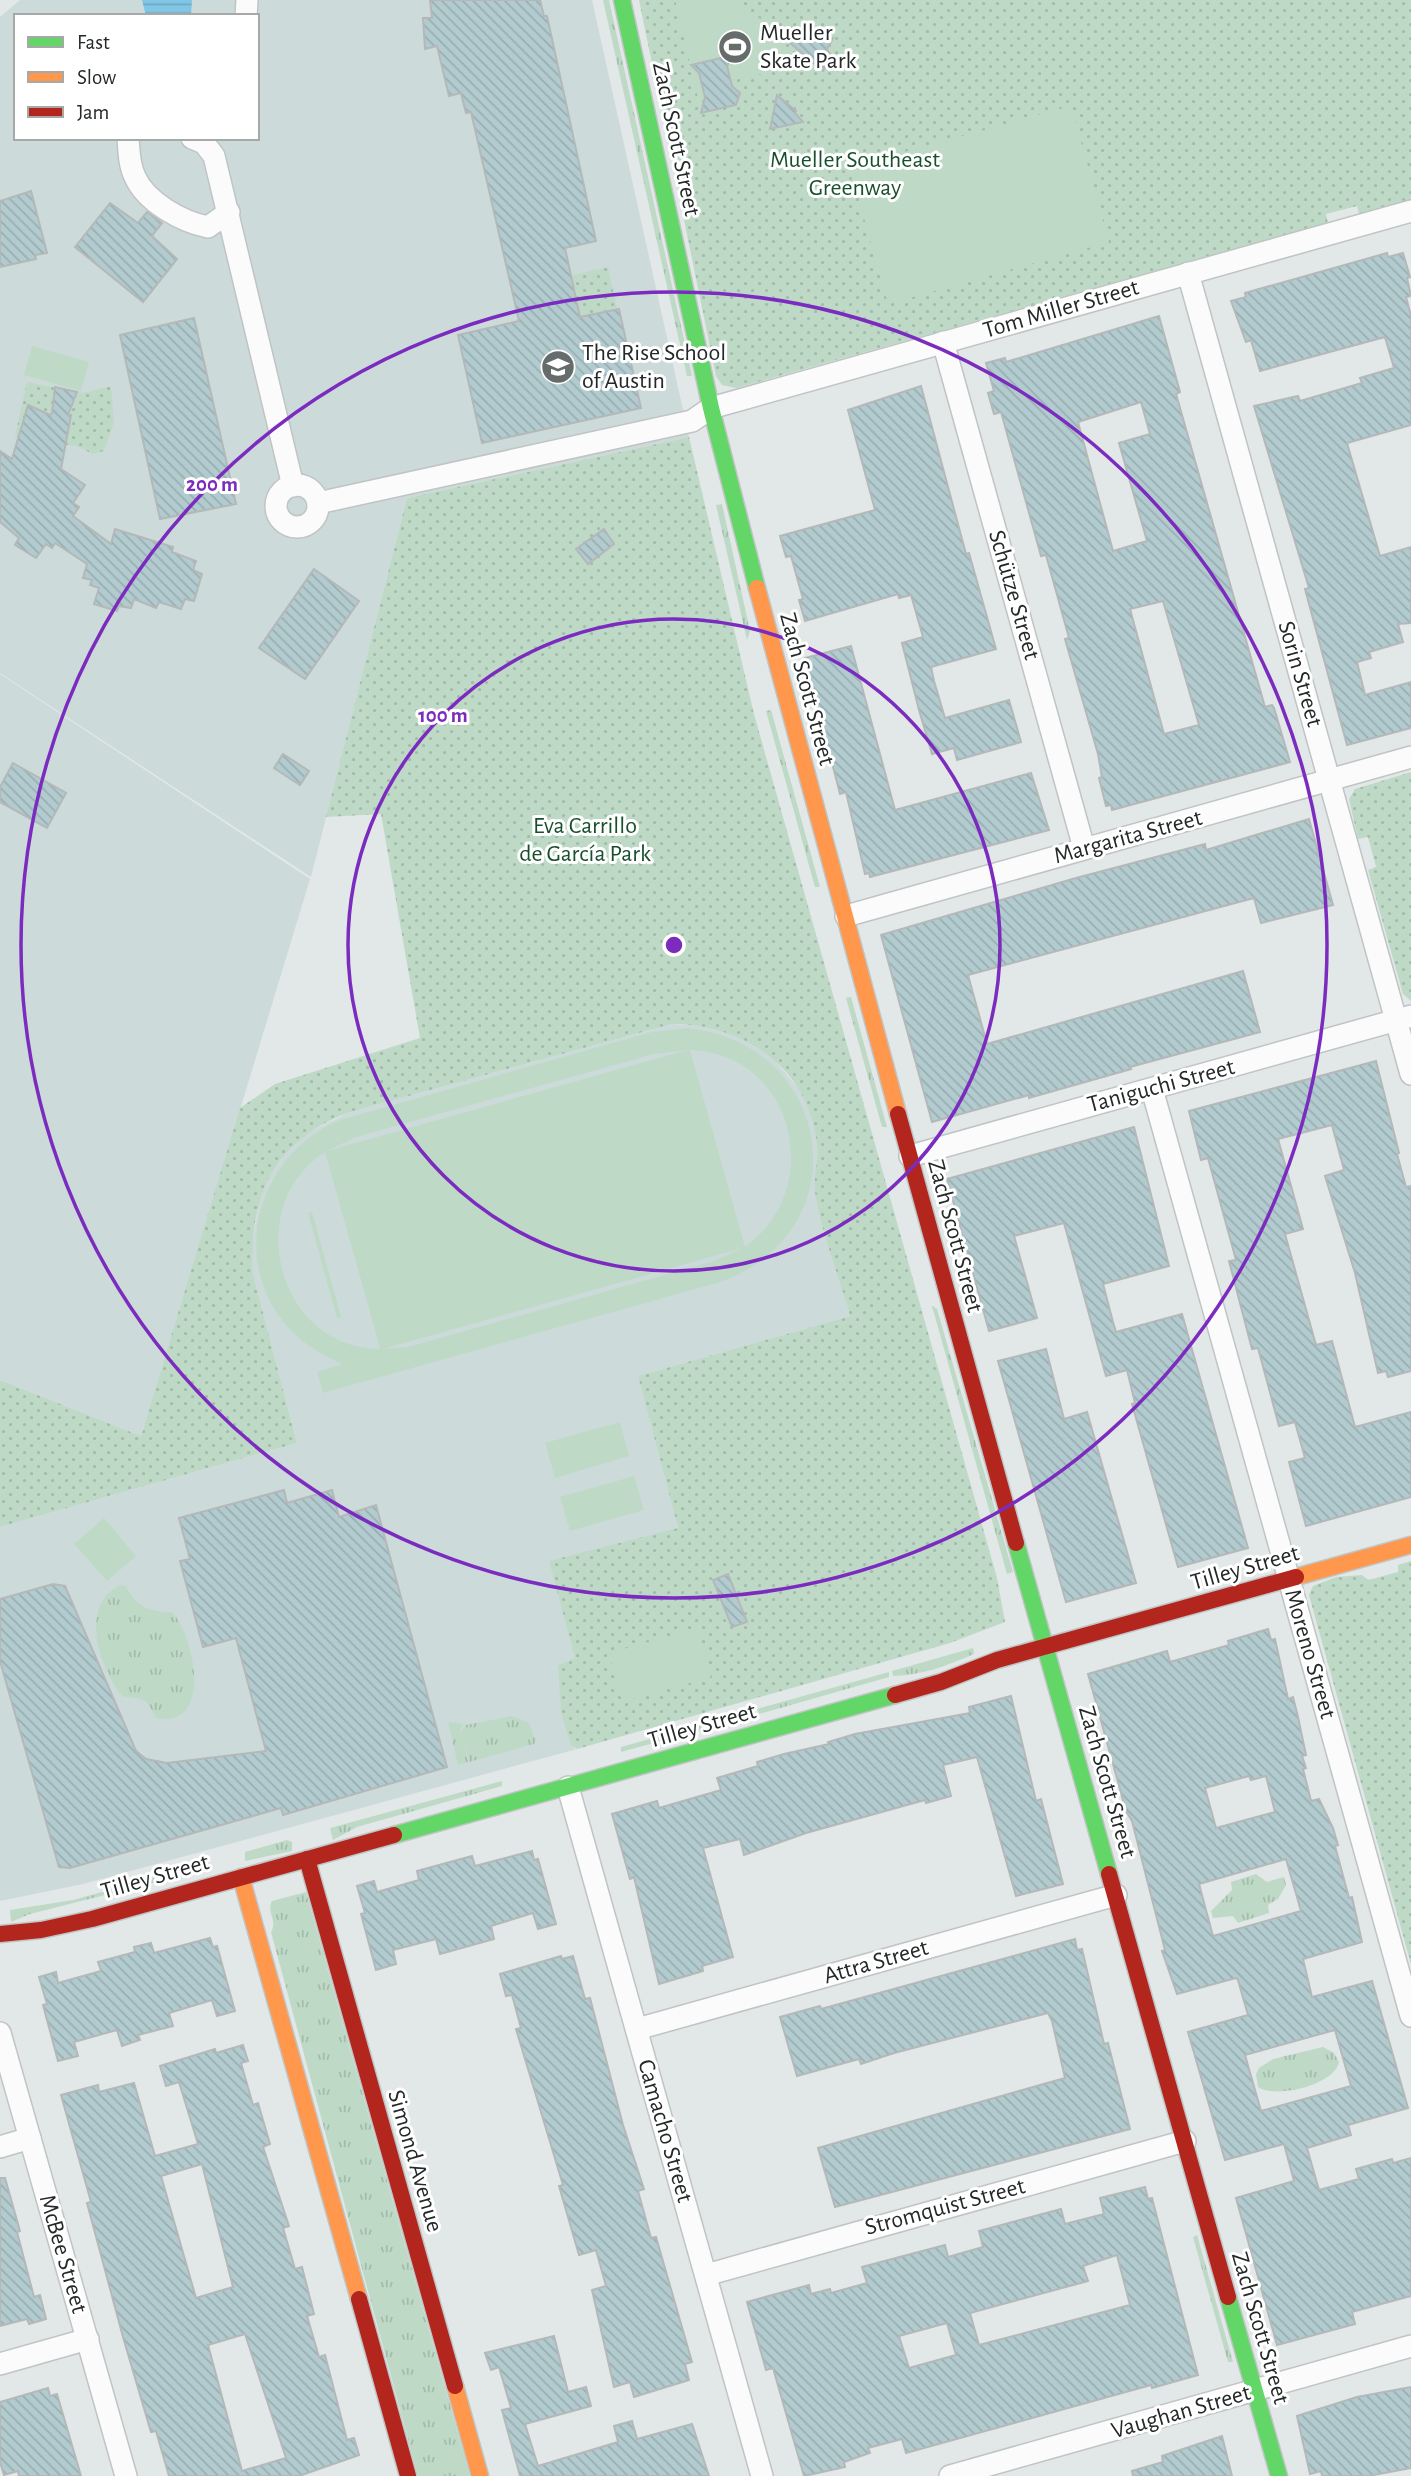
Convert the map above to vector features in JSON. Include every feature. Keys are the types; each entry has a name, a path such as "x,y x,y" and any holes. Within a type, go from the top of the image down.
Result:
{"street":[{"name":"Zach Scott Street","path":"622,0 711,408 773,653 1045,1647 1279,2476"},
{"path":"128,140 135,178 152,198 192,224 208,227 229,212"},
{"path":"201,140 214,156 229,212 293,486"},
{"name":"Tom Miller Street","path":"318,503 675,426 692,421 711,408 1411,211"},
{"name":"Sorin Street","path":"1188,273 1330,780 1404,1019 1411,1074"},
{"name":"Schütze Street","path":"943,342 1084,848"},
{"path":"293,486 307,488 318,503 312,522 299,527 286,524 278,513 278,499 286,488 293,486"},
{"name":"Margarita Street","path":"846,916 1411,757"},
{"name":"Taniguchi Street","path":"910,1156 1404,1019"},
{"name":"Moreno Street","path":"1152,1089 1411,2016"},
{"name":"Tilley Street","path":"0,1934 41,1930 92,1919 941,1682 971,1668 1411,1545"},
{"name":"Camacho Street","path":"568,1787 762,2476"},
{"name":"Simond Avenue","path":"307,1859 480,2476"},
{"path":"240,1878 408,2476"},
{"name":"Attra Street","path":"636,2029 1116,1895"},
{"name":"McBee Street","path":"0,2033 126,2476"},
{"path":"0,2147 30,2138"},
{"name":"Stromquist Street","path":"706,2275 1185,2141"},
{"path":"0,2364 88,2339"},
{"name":"Vaughan Street","path":"950,2476 1411,2346"}],"shaded area":[{"path":"20,0 592,0 689,437 407,498 311,877 0,673 0,17"},
{"path":"0,674 310,879 141,1436 0,1380"},
{"path":"672,1024 709,1026 747,1040 772,1057 803,1094 814,1123 818,1146 815,1191 850,1316 638,1376 678,1528 575,1658 558,1665 574,1748 577,1749 83,1884 0,1901 0,1527 297,1443 253,1274 252,1247 259,1201 268,1178 287,1151 303,1135 350,1112"}],"green space":[{"path":"603,0 609,0 692,376 687,376"},
{"name":"Mueller Southeast Greenway","path":"639,0 1411,0 1411,200 1359,214 1357,206 1326,214 1328,223 736,388 722,385 716,376"},
{"name":"Mueller Skate Park","path":"675,0 729,0 747,9 765,23 780,40 789,58 788,66 781,70 732,80 734,90 698,98"},
{"path":"1071,106 1109,242 888,304 850,167"},
{"path":"608,267 619,318 590,339 560,278"},
{"path":"32,346 89,362 81,391 24,375"},
{"path":"27,382 83,393 111,386 114,422 104,451 92,454 71,445 43,446 15,436"},
{"name":"Eva Carrillo de García Park","path":"689,437 754,714 997,1578 1005,1622 950,1643 577,1749 571,1745 561,1712 558,1665 575,1658 549,1561 678,1528 638,1376 850,1316 818,1206 815,1186 817,1144 811,1117 801,1094 787,1073 769,1056 748,1042 699,1026 672,1024 350,1112 302,1138 284,1155 271,1174 256,1219 253,1246 253,1274 297,1443 0,1527 0,1380 141,1436 240,1108 275,1084 420,1038 381,814 326,817 407,498"},
{"path":"722,504 750,631 747,640 716,505"},
{"path":"771,710 820,887 815,887 766,711"},
{"path":"1411,772 1411,1001 1403,994 1368,870 1376,867 1368,837 1358,839 1349,799 1355,789"},
{"path":"851,997 887,1127 882,1127 846,998"},
{"path":"688,1028 738,1042 776,1068 801,1103 812,1144 810,1186 794,1225 763,1259 717,1283 323,1393 317,1372 342,1364 309,1346 282,1320 266,1293 258,1264 256,1235 262,1206 273,1179 291,1155 313,1135 340,1120 652,1032","holes":["687,1050 327,1151 356,1137 654,1054","690,1050 726,1057 754,1074 775,1098 787,1128 791,1160 786,1192 770,1222 745,1247","325,1152 380,1349 345,1342 316,1325 295,1300 282,1270 278,1238 284,1205 299,1176","743,1248 714,1261 408,1347 383,1349"]},
{"path":"312,1212 341,1317 337,1318 308,1213"},
{"path":"932,1306 937,1309 1013,1572 1007,1574"},
{"path":"620,1422 629,1456 555,1478 545,1443"},
{"path":"634,1476 644,1510 570,1531 560,1497"},
{"path":"104,1518 136,1556 107,1581 74,1544"},
{"path":"1411,1561 1411,1964 1309,1595 1313,1586 1336,1577 1362,1575 1368,1580 1398,1572 1398,1565"},
{"path":"120,1585 126,1586 134,1599 144,1607 172,1612 187,1641 192,1659 193,1696 186,1710 174,1718 156,1718 144,1700 122,1696 106,1670 97,1638 96,1622 107,1595"},
{"path":"698,1628 711,1677 622,1702 609,1653"},
{"path":"973,1648 974,1654 944,1666 893,1676 892,1671"},
{"path":"889,1672 889,1677 759,1714 757,1709"},
{"path":"754,1710 755,1715 621,1752 621,1747"},
{"path":"512,1716 529,1723 536,1741 534,1744 469,1762 464,1744 468,1762 458,1765 448,1722 464,1724 461,1732 466,1725"},
{"path":"502,1781 502,1786 357,1827 333,1840 330,1828"},
{"path":"287,1840 292,1842 292,1851 245,1861 245,1852"},
{"path":"171,1873 172,1878 30,1914 11,1922 10,1910 73,1900"},
{"path":"1256,1874 1267,1882 1284,1877 1286,1885 1278,1899 1268,1905 1269,1913 1238,1923 1233,1916 1213,1918 1211,1911 1232,1890 1231,1882"},
{"path":"306,1892 470,2476 418,2476 271,1932 272,1901"},
{"path":"1323,2047 1334,2053 1339,2062 1327,2077 1303,2088 1290,2090 1266,2090 1258,2087 1256,2074 1259,2068 1273,2059"},
{"path":"1197,2235 1233,2362 1228,2362 1193,2237"}],"water":[{"path":"142,0 192,0 191,14 146,14"}],"building":[{"path":"430,0 540,0 544,16 547,16 596,241 565,248 580,317 619,309 641,408 482,443 458,335 519,321 471,112 466,113 461,93 449,96 437,46 425,49 423,18 432,18"},
{"path":"791,27 812,42 815,39 817,41 833,38 827,49 831,56 823,71 783,37"},
{"path":"733,55 727,66 732,86 740,93 736,105 701,113 705,97 699,73 691,65"},
{"path":"777,95 796,111 803,122 770,129"},
{"path":"31,191 47,253 35,255 36,259 0,267 0,201"},
{"path":"110,203 138,223 147,212 162,223 152,236 177,259 143,302 75,247"},
{"path":"1387,253 1388,257 1403,253 1410,277 1407,278 1411,296 1406,297 1411,316 1411,425 1347,443 1380,556 1411,547 1411,623 1398,624 1403,642 1369,652 1371,658 1357,662 1365,695 1411,682 1411,728 1347,745 1305,589 1309,588 1254,406 1298,396 1300,401 1362,383 1360,378 1394,368 1385,337 1260,371 1251,340 1246,342 1231,301 1246,297 1245,293"},
{"path":"1159,316 1180,392 1176,394 1265,707 1272,705 1274,708 1290,762 1112,810 1111,805 1106,806 1099,778 1102,777 1098,754 1065,639 1069,638 1046,555 1041,556 1001,412 994,414 988,393 994,391 986,363 1005,358 1006,362","holes":["1141,402 1150,434 1119,443 1147,541 1113,551 1078,422","1163,601 1199,725 1164,734 1130,609"]},
{"path":"194,318 236,504 160,519 120,335"},
{"path":"921,386 966,554 969,553 996,649 931,667 934,681 945,718 1009,700 1021,742 957,760 954,748 932,754 919,710 902,643 923,637 911,595 899,598 898,594 805,621 799,600 803,599 791,556 786,557 780,536 875,510 848,410"},
{"path":"55,387 77,392 68,415 71,415 61,469 85,485 73,503 79,507 73,516 111,544 115,529 173,547 172,552 196,561 193,570 202,574 194,601 185,599 181,609 159,602 156,608 134,599 131,608 119,606 117,611 94,604 99,588 90,585 92,580 83,578 87,564 55,543 52,548 46,544 36,558 15,545 19,538 0,522 0,451 12,459 28,405 50,415 52,413"},
{"path":"604,529 614,544 588,564 576,549"},
{"path":"314,569 359,601 305,679 259,648"},
{"path":"851,646 895,810 1031,773 1049,830 870,877 869,873 865,874 846,792 840,794 805,658"},
{"path":"283,754 309,771 300,785 274,768"},
{"path":"13,763 66,793 47,828 0,802 0,787"},
{"path":"1309,819 1333,905 1261,923 1254,898 968,975 987,1044 1243,971 1260,1032 1029,1098 1029,1095 932,1122 881,935 1076,878 1205,844 1206,850"},
{"path":"1376,1061 1406,1187 1411,1186 1411,1371 1388,1377 1386,1371 1378,1373 1355,1273 1325,1176 1344,1170 1332,1125 1278,1139 1303,1229 1285,1234 1316,1345 1332,1341 1355,1427 1411,1412 1411,1497 1306,1526 1289,1462 1305,1458 1295,1422 1279,1426 1258,1348 1252,1349 1229,1261 1236,1260 1208,1158 1201,1160 1189,1111"},
{"path":"1134,1127 1169,1266 1103,1284 1113,1322 1116,1332 1182,1314 1248,1548 1178,1567 1132,1404 1135,1403 1127,1370 1106,1376 1064,1223 1014,1236 1037,1318 989,1331 947,1179"},
{"path":"1046,1349 1064,1419 1087,1412 1136,1583 1066,1602 998,1361"},
{"path":"284,1490 287,1503 332,1490 339,1517 376,1505 447,1767 283,1815 281,1808 70,1868 59,1867 0,1661 0,1599 53,1584 65,1586 136,1751 146,1759 167,1763 266,1751 236,1638 203,1647 180,1561 190,1559 179,1518"},
{"path":"728,1574 747,1622 732,1627 713,1580"},
{"path":"1268,1629 1271,1640 1275,1639 1288,1699 1293,1697 1298,1717 1306,1755 1302,1756 1306,1768 1303,1769 1311,1801 1319,1799 1333,1828 1349,1898 1352,1897 1362,1942 1303,1959 1312,1997 1372,1981 1408,2108 1348,2125 1351,2135 1307,2148 1319,2190 1359,2179 1356,2169 1392,2159 1393,2163 1411,2158 1411,2296 1352,2312 1355,2324 1277,2345 1236,2198 1294,2181 1284,2144 1225,2160 1188,2032 1248,2015 1236,1978 1177,1994 1162,1951 1165,1950 1132,1821 1126,1811 1088,1674 1167,1651 1170,1662 1229,1645 1228,1641","holes":["1249,1776 1251,1780 1266,1776 1275,1812 1216,1828 1205,1788","1286,1859 1301,1911 1213,1936 1199,1884","1335,2030 1351,2086 1261,2111 1245,2055"]},
{"path":"1011,1696 1036,1801 1041,1799 1063,1884 1016,1896 977,1757 943,1765 951,1796 926,1803 925,1800 806,1833 744,1855 740,1839 703,1848 733,1957 702,1966 703,1971 659,1984 634,1877 630,1879 612,1814 657,1801 659,1808 721,1790 717,1778 758,1766 757,1762 784,1754 829,1744 828,1742 855,1734 970,1713 969,1707"},
{"path":"532,1851 534,1860 538,1859 556,1924 538,1929 533,1913 491,1926 494,1939 440,1954 436,1939 393,1950 396,1964 376,1970 361,1914 365,1913 357,1886 374,1881 377,1892 419,1880 417,1871 472,1856 475,1866"},
{"path":"210,1938 213,1947 217,1946 235,2011 217,2016 212,2000 169,2013 173,2026 138,2035 140,2040 122,2046 117,2030 74,2042 78,2056 58,2061 43,2005 47,2004 39,1977 56,1972 58,1983 101,1971 98,1962 135,1952 134,1947 151,1943 154,1953"},
{"path":"1075,1939 1077,1950 1082,1949 1104,2044 1108,2043 1130,2129 835,2207 818,2148 1065,2078 1052,2021 1048,2013 861,2064 859,2059 797,2076 780,2017 820,2006 821,2009"},
{"path":"561,1956 562,1959 573,1956 585,1999 590,1998 623,2125 644,2189 638,2191 651,2238 656,2237 692,2362 685,2364 689,2380 634,2397 630,2382 614,2387 592,2290 606,2286 596,2250 579,2255 559,2186 563,2185 516,2029 521,2028 512,1995 506,1996 500,1974"},
{"path":"243,2045 248,2061 241,2063 253,2105 258,2103 270,2144 263,2147 289,2226 283,2228 295,2269 302,2267 314,2314 307,2316 319,2357 325,2355 347,2440 354,2438 359,2455 299,2476 169,2476 156,2431 151,2432 123,2337 87,2203 91,2202 61,2095 98,2085 99,2092 134,2083 155,2156 198,2144 179,2082 166,2086 160,2066 215,2049 216,2053","holes":["202,2164 233,2287 196,2298 161,2176","245,2334 286,2458 242,2471 208,2345"]},
{"path":"0,2178 5,2178 34,2297 40,2295 46,2319 29,2324 27,2319 0,2326"},
{"path":"1145,2187 1148,2199 1152,2198 1198,2375 1152,2388 1151,2385 906,2453 902,2439 868,2448 870,2453 844,2462 845,2467 804,2476 773,2368 766,2370 747,2302 809,2285 811,2294 830,2289 831,2293 867,2283 862,2267 945,2245 948,2257 983,2247 979,2231 1061,2209 1065,2224 1104,2214 1100,2198","holes":["1117,2255 1130,2305 979,2345 970,2313 1088,2281 1083,2266","947,2323 956,2355 909,2368 899,2336"]},
{"path":"554,2336 568,2392 586,2387 591,2406 525,2424 538,2466 618,2442 614,2426 632,2421 637,2439 692,2424 709,2476 520,2476 502,2410 511,2408 499,2367 491,2370 485,2353"},
{"path":"1411,2387 1411,2468 1368,2476 1322,2476 1321,2471 1310,2474 1297,2416 1357,2397"},
{"path":"48,2388 50,2396 57,2394 81,2476 19,2476 18,2471 4,2475 0,2462 0,2402"},
{"path":"1222,2436 1232,2476 1133,2476 1132,2471 1163,2462 1162,2456"}],"traffic: fast":[{"path":"622,0 711,408 757,588"},
{"path":"1016,1543 1109,1874"},
{"path":"394,1835 895,1695"},
{"path":"1228,2297 1279,2476"}],"traffic: slow":[{"path":"757,588 898,1114"},
{"path":"1296,1577 1411,1545"},
{"path":"241,1877 359,2299"},
{"path":"455,2386 480,2476"}],"traffic: jam":[{"path":"898,1114 1016,1543"},
{"path":"895,1695 941,1682 997,1660 1296,1577"},
{"path":"0,1934 41,1930 92,1919 394,1835"},
{"path":"307,1859 455,2386"},
{"path":"1109,1874 1228,2297"},
{"path":"359,2299 408,2476"}],"place":[{"name":"Mueller Skate Park","path":"735,47"},
{"name":"The Rise School of Austin","path":"558,367"}]}
